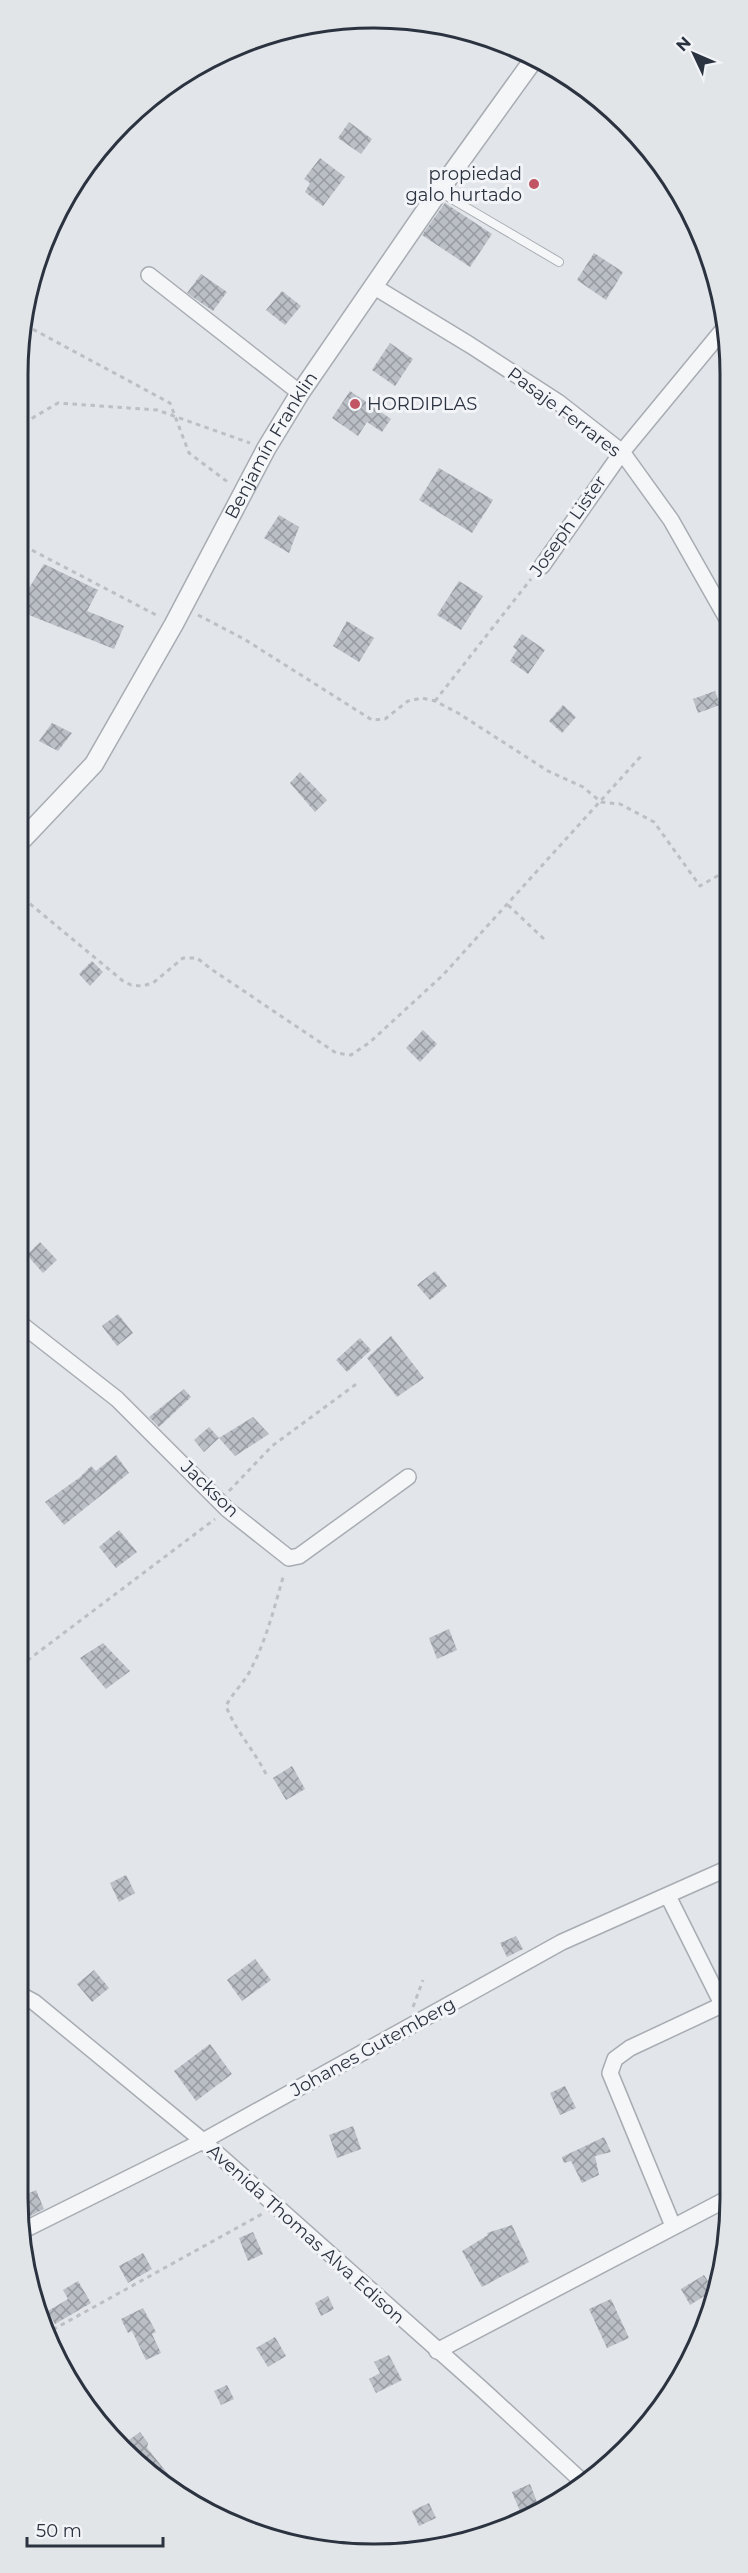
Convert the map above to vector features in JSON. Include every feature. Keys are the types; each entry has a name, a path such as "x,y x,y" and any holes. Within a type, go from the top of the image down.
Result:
{"street":[{"name":"Benjamín Franklin","path":"28,834 94,764 184,607 266,448 300,393 439,191 529,65"},
{"path":"149,275 300,393"},
{"name":"Pasaje Ferrares","path":"373,286 470,345 538,390 622,452 671,520 720,606"},
{"name":"Joseph Lister","path":"542,566 622,452 718,336"},
{"name":"Jackson","path":"28,1329 117,1399 223,1505 289,1558"},
{"path":"289,1558 299,1556 408,1477"},
{"name":"Johanes Gutemberg","path":"29,2227 203,2141 562,1942 720,1872"},
{"path":"668,1896 720,2000"},
{"name":"Avenida Thomas Alva Edison","path":"28,1999 203,2141 578,2477"},
{"path":"673,2226 610,2073 615,2060 630,2048 720,2007"},
{"path":"436,2351 720,2203"}],"lane":[{"path":"439,191 559,262"}],"path":[{"path":"31,328 170,403 189,453 242,494"},
{"path":"28,421 58,403 157,410 266,448"},
{"path":"28,548 174,624"},
{"name":"Joseph Lister","path":"435,701 542,566"},
{"path":"184,607 244,639 372,720 385,719 408,701 422,698 435,701 458,713 548,771 583,787 601,802 620,804 654,822 700,886 720,874"},
{"path":"28,902 123,981 131,985 153,983 183,958 197,958 336,1053 351,1055 369,1043 443,975 642,755"},
{"path":"508,904 544,940"},
{"path":"28,1660 223,1505 272,1446 359,1382"},
{"path":"266,1774 231,1719 226,1706 236,1688 252,1670 289,1558"},
{"path":"413,2024 412,2005 423,1980"},
{"path":"54,2329 277,2206"}],"building":[{"path":"349,122 372,139 361,154 338,138"},
{"path":"320,158 345,177 323,206 305,192 310,183 304,179"},
{"path":"445,203 492,234 470,267 422,235"},
{"path":"594,253 623,272 606,300 577,280"},
{"path":"201,274 227,292 213,311 187,293"},
{"path":"282,291 301,306 285,325 266,310"},
{"path":"390,343 413,359 395,386 372,370"},
{"name":"HORDIPLAS","path":"350,391 391,419 382,432 367,422 358,436 332,418"},
{"path":"439,468 493,500 472,533 419,500"},
{"path":"279,515 299,527 289,553 264,538"},
{"path":"44,564 98,590 87,611 124,626 114,649 28,615 28,590"},
{"path":"459,581 483,596 461,630 437,615"},
{"path":"347,621 374,638 359,662 333,646"},
{"path":"522,634 545,650 528,674 510,661 517,650 513,647"},
{"path":"715,691 720,705 698,713 693,699"},
{"path":"563,705 576,717 562,733 549,721"},
{"path":"52,723 72,733 58,751 39,741"},
{"path":"300,772 327,800 315,812 290,783"},
{"path":"92,961 103,972 90,986 79,974"},
{"path":"423,1030 437,1044 420,1062 406,1048"},
{"path":"40,1242 57,1260 43,1273 28,1254"},
{"path":"435,1271 447,1286 430,1300 417,1285"},
{"path":"118,1314 133,1333 117,1346 102,1326"},
{"path":"391,1336 424,1378 397,1397 367,1358"},
{"path":"360,1338 371,1350 347,1372 336,1360"},
{"path":"184,1389 191,1397 159,1427 149,1417"},
{"path":"253,1417 269,1434 235,1456 219,1438"},
{"path":"209,1427 219,1438 204,1452 194,1440"},
{"path":"116,1455 129,1473 64,1525 45,1502 79,1478 91,1466 96,1471"},
{"path":"119,1530 137,1552 116,1568 99,1547"},
{"path":"449,1629 457,1650 437,1659 429,1638"},
{"path":"103,1643 130,1671 106,1689 80,1658"},
{"path":"292,1766 305,1789 286,1800 273,1778"},
{"path":"126,1875 135,1893 119,1902 110,1883"},
{"path":"516,1936 523,1949 507,1957 500,1943"},
{"path":"255,1959 271,1980 242,2001 227,1980"},
{"path":"94,1970 109,1988 92,2002 77,1984"},
{"path":"210,2044 232,2074 196,2101 174,2071"},
{"path":"565,2086 576,2108 560,2115 550,2093"},
{"path":"353,2126 361,2149 337,2158 329,2135"},
{"path":"604,2137 611,2152 595,2156 599,2175 582,2183 571,2161 564,2163 562,2157"},
{"path":"36,2190 44,2209 29,2217 28,2199 28,2194"},
{"path":"512,2225 529,2262 482,2287 462,2251 488,2235 487,2233"},
{"path":"253,2232 263,2254 248,2261 239,2238"},
{"path":"143,2253 152,2269 128,2283 119,2266"},
{"path":"704,2275 709,2283 706,2295 690,2305 681,2289"},
{"path":"78,2281 91,2303 55,2324 48,2311 68,2299 63,2290"},
{"path":"328,2296 334,2309 321,2316 315,2303"},
{"path":"611,2299 629,2338 607,2348 589,2309"},
{"path":"143,2308 156,2332 152,2334 161,2353 146,2360 132,2331 128,2333 121,2319"},
{"path":"275,2337 286,2356 268,2367 256,2348"},
{"path":"389,2355 402,2380 376,2393 369,2379 380,2373 374,2362"},
{"path":"227,2385 234,2399 221,2405 214,2391"},
{"path":"140,2432 148,2443 147,2448 168,2474 146,2459 128,2441"},
{"path":"530,2484 538,2503 520,2512 512,2492"},
{"path":"429,2503 436,2518 419,2526 412,2511"}],"place":[{"name":"propiedad galo hurtado","path":"534,184"},
{"name":"HORDIPLAS","path":"355,404"}]}
